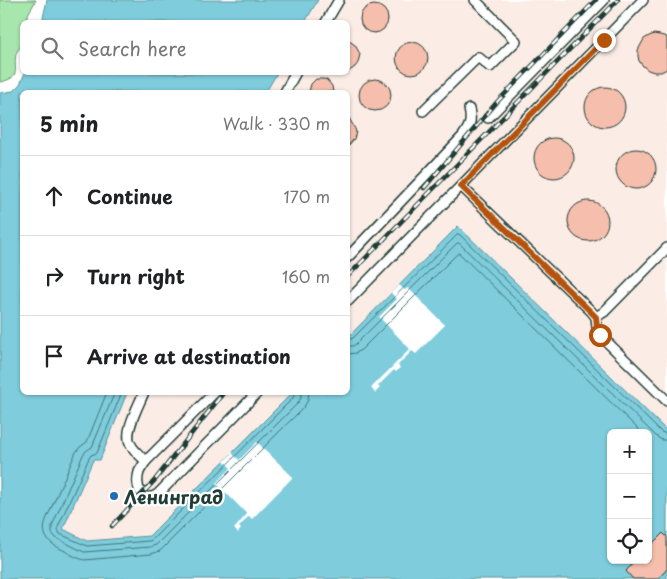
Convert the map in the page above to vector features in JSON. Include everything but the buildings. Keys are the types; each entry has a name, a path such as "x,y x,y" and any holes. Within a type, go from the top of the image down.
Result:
{"lane":[{"path":"327,20 340,0"},
{"path":"423,111 478,57 490,67 516,41 475,0"},
{"path":"488,118 604,0"},
{"path":"350,299 643,0"},
{"path":"286,90 294,75"},
{"path":"350,255 463,136 469,127 471,117 469,109"},
{"path":"461,186 596,317 600,335 667,402"},
{"path":"596,317 604,312 667,248"},
{"path":"143,395 129,429 128,437 130,444 146,461"},
{"path":"211,395 146,461 140,470 138,481 138,488 142,494 147,497 153,497 158,494 255,395"}],"shaded area":[{"path":"318,0 667,0 667,431 458,226 350,335 350,90 267,90 276,75 350,75 350,20 306,20"},
{"path":"126,395 290,395 149,536 87,541 62,529 94,459 100,459"}],"green space":[{"path":"0,0 36,0 26,20 20,20 20,46 16,54 14,75 8,80 0,82"}],"water":[{"path":"47,0 318,0 306,20 42,20"},
{"path":"24,75 276,75 267,90 20,90 20,395 126,395 100,460 93,460 63,529 87,541 149,536 290,395 350,395 350,335 458,226 667,431 667,579 0,579 0,93 13,91 20,84"}],"pier":[{"path":"399,285 405,290 408,288 445,325 416,354 412,351 398,365 400,368 396,372 394,370 378,386 380,388 375,393 371,388 410,349 379,317 397,299 391,293"},
{"path":"257,442 293,477 252,519 249,516 239,527 241,529 238,533 234,529 247,514 216,483 231,468 224,461 232,453 239,460"}],"railway":[{"path":"424,188 497,102 596,0"},
{"path":"350,274 618,0"},
{"path":"112,526 155,480 222,395"}],"place":[{"name":"Ленинград","path":"114,496"}],"route":[{"path":"600,335 596,317 461,186 604,40"}]}
